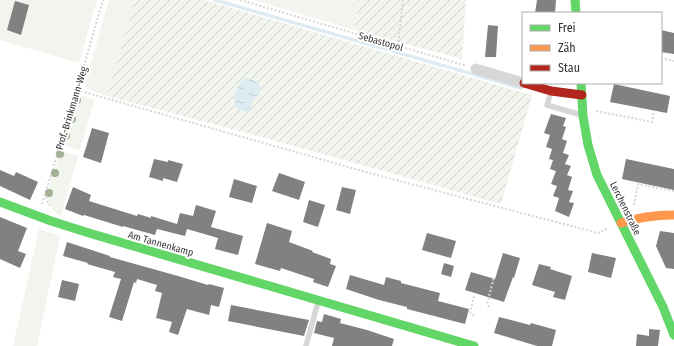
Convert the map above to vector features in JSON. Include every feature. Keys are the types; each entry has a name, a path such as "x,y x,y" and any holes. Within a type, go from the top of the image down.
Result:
{"street":[{"path":"575,0 576,12"},
{"path":"476,68 522,82"},
{"path":"528,84 552,91 582,95"},
{"name":"Lerchenstraße","path":"581,84 583,112 588,145 597,175 663,307 674,335"},
{"name":"Am Tannenkamp","path":"0,202 51,222 474,346"},
{"path":"621,223 634,218 649,215 674,215"}],"lane":[{"path":"552,91 547,105 583,112"},
{"path":"306,346 318,300"}],"path":[{"name":"Prof.-Brinkmann-Weg","path":"38,216 103,0"},
{"name":"Sebastopol","path":"240,0 476,68"},
{"path":"398,46 403,0"},
{"path":"662,58 674,61"},
{"path":"77,90 373,174 598,233 621,223"},
{"path":"583,112 652,122 654,111"},
{"path":"634,218 634,206 638,184 674,191"},
{"path":"489,307 487,304 494,276"},
{"path":"474,296 470,312 474,316"}],"shaded area":[{"path":"0,0 97,0 79,63 0,40"},
{"path":"109,0 135,0 107,96 87,89 85,83"},
{"path":"135,0 204,0 532,95 501,204 258,136 107,96"},
{"path":"254,0 359,0 354,30"},
{"path":"359,0 466,0 462,59 354,30"},
{"path":"81,96 95,99 80,150 66,146 64,142 77,98"},
{"path":"63,152 78,156 61,216 53,211 47,194 60,153"},
{"path":"39,229 60,236 37,346 13,346"}],"water":[{"path":"246,78 253,80 260,86 260,92 253,101 250,111 248,112 237,108 234,100 238,86"}],"building":[{"path":"537,0 556,0 555,12 535,12"},
{"path":"15,1 29,5 21,35 7,30"},
{"path":"488,25 498,26 496,57 485,57"},
{"path":"662,30 674,33 674,54 662,52"},
{"path":"614,84 670,96 667,113 610,102"},
{"path":"551,114 566,118 563,126 566,127 562,139 567,141 563,153 569,155 565,164 571,166 567,175 572,177 568,190 573,191 569,202 574,203 569,217 555,211 559,198 553,196 557,186 551,184 556,171 550,169 553,160 549,159 552,149 546,147 550,135 544,133"},
{"path":"92,128 109,133 101,163 83,157"},
{"path":"154,159 168,162 168,160 183,164 177,182 163,178 163,181 149,177"},
{"path":"626,159 674,169 674,190 622,179"},
{"path":"0,170 14,176 16,172 38,182 30,200 0,186"},
{"path":"279,173 305,182 299,200 272,191"},
{"path":"234,179 257,186 252,203 229,197"},
{"path":"73,187 91,195 89,201 137,216 138,214 151,218 151,216 177,224 180,213 193,216 196,205 216,211 211,227 243,236 238,255 215,249 218,238 187,229 185,236 157,229 155,235 84,215 83,216 65,209"},
{"path":"342,187 356,190 350,214 336,210"},
{"path":"309,200 325,205 318,227 303,222"},
{"path":"0,217 27,228 18,251 26,254 20,268 0,259"},
{"path":"267,223 292,231 289,242 331,259 330,264 336,266 328,287 313,282 314,279 281,268 280,271 255,264"},
{"path":"660,231 674,233 674,269 666,268 656,246"},
{"path":"427,233 456,241 451,258 422,250"},
{"path":"67,242 110,257 208,285 224,288 219,307 211,305 209,315 187,309 178,335 169,332 172,322 156,318 162,293 155,291 157,285 137,279 136,283 134,282 122,321 109,317 121,279 113,277 115,272 63,256"},
{"path":"503,253 520,258 504,302 465,290 471,272 495,279"},
{"path":"592,253 616,258 611,278 588,272"},
{"path":"444,263 454,266 451,277 441,274"},
{"path":"539,264 551,267 550,269 572,276 565,300 553,297 555,292 532,285"},
{"path":"350,275 384,285 386,277 401,281 401,283 440,293 438,301 469,309 465,324 407,309 407,307 379,300 346,289"},
{"path":"62,280 79,284 75,301 58,297"},
{"path":"231,305 309,320 304,336 228,321"},
{"path":"324,314 341,319 340,323 394,339 392,346 332,346 334,338 314,333 317,321 322,322"},
{"path":"499,317 530,325 531,323 556,330 552,346 537,346 494,333"},
{"path":"649,329 660,330 658,346 636,346 637,334 649,336"}],"waterway":[{"path":"215,0 521,88"}],"traffic: fast":[{"path":"575,0 576,12"},
{"path":"581,84 583,116 588,145 597,175 663,307 674,335"},
{"path":"0,202 89,233 474,346"}],"traffic: slow":[{"path":"621,223 634,219 660,215 674,215"}],"traffic: jam":[{"path":"527,84 551,91 582,95"}]}
